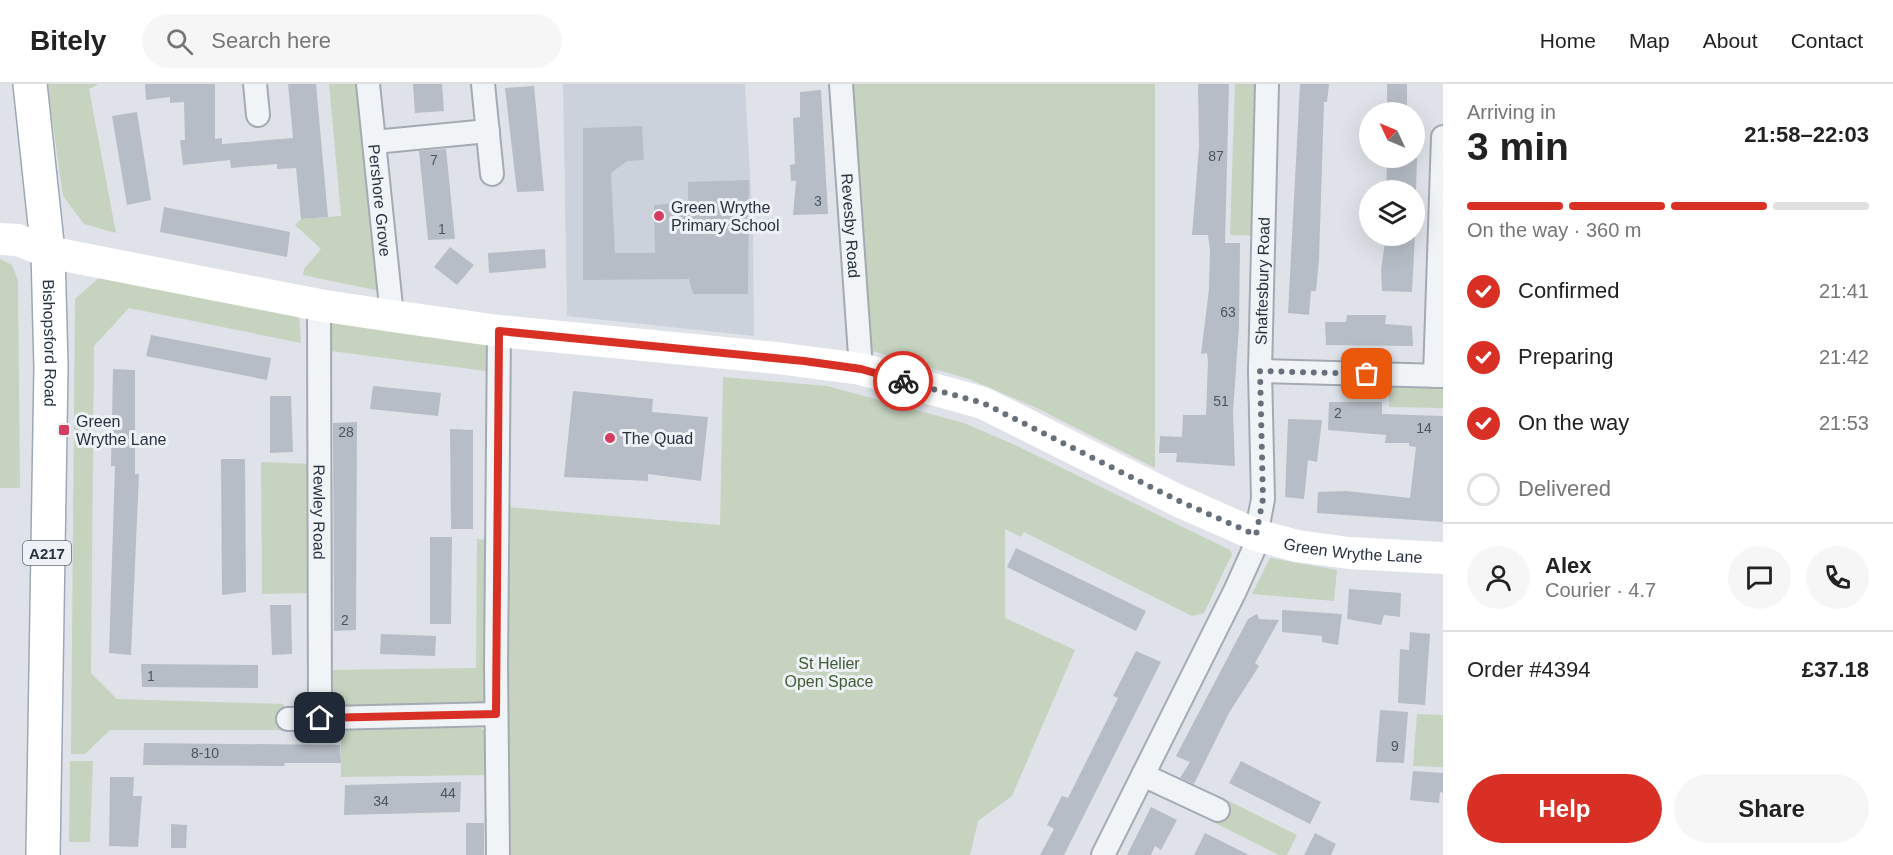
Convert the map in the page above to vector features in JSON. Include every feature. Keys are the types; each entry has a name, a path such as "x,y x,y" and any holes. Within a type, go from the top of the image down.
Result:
{"main road":[{"name":"Bishopsford Road","path":"30,84 48,252 51,367 43,855"}],"street":[{"path":"255,84 258,115"},
{"name":"Pershore Grove","path":"368,84 392,316"},
{"path":"483,84 492,174"},
{"name":"Revesby Road","path":"841,84 861,369"},
{"name":"Shaftesbury Road","path":"1103,855 1253,551 1263,499 1260,371 1267,84"},
{"path":"374,142 488,131"},
{"path":"1260,371 1439,376 1443,137"},
{"name":"Green Wrythe Lane","path":"0,239 18,240 48,252 319,305 499,331 777,358 861,369 983,403 1179,501 1256,535 1326,550 1443,558"},
{"name":"Rewley Road","path":"319,305 320,718"},
{"path":"498,855 496,714 499,331"},
{"path":"288,719 496,714"},
{"path":"1143,775 1218,810"}],"shaded area":[{"name":"Green Wrythe Primary School","path":"563,84 745,84 753,229 754,336 567,316"}],"green space":[{"path":"47,84 99,84 89,89 116,233 84,224 63,196"},
{"path":"329,84 363,84 381,282 375,290 303,275 304,269 321,249 295,225 301,219 341,216"},
{"path":"849,84 1155,84 1155,468 1037,408 969,379 872,351"},
{"path":"1235,84 1267,84 1263,236 1230,235"},
{"path":"0,259 12,265 18,280 20,488 0,488"},
{"path":"102,275 299,314 301,343 129,308 94,346 91,673 117,699 284,704 283,730 110,730 85,754 71,754 75,299"},
{"path":"327,320 486,342 486,371 323,350"},
{"path":"1389,375 1443,375 1443,408 1389,407"},
{"name":"St Helier Open Space","path":"723,377 827,386 964,423 1015,445 1230,550 1232,554 1204,613 1192,616 1024,532 1021,537 1005,529 1005,618 1075,650 1012,796 978,821 970,855 509,855 507,507 720,525"},
{"path":"261,462 313,464 314,593 262,594"},
{"path":"477,539 486,540 486,706 343,707 324,691 325,670 476,668"},
{"path":"1270,558 1337,570 1334,601 1252,594"},
{"path":"1417,714 1443,715 1443,767 1413,766"},
{"path":"341,728 481,728 487,733 486,775 341,777"},
{"path":"70,761 93,761 90,842 69,842"},
{"path":"1225,799 1297,835 1287,855 1279,855 1213,822"}],"building":[{"path":"145,84 215,84 215,139 222,138 222,144 293,138 288,84 316,84 328,217 301,219 296,168 277,169 277,164 231,168 230,160 183,165 180,140 185,140 184,102 170,103 170,97 146,100"},
{"path":"413,84 442,84 444,111 415,113"},
{"path":"1198,84 1229,84 1225,243 1240,243 1239,326 1233,412 1235,466 1176,462 1177,453 1159,453 1160,436 1182,437 1183,415 1206,415 1208,361 1207,353 1201,354 1209,289 1210,250 1208,235 1192,235 1199,147"},
{"path":"1300,84 1329,84 1327,102 1324,102 1319,260 1316,291 1311,291 1309,315 1288,313"},
{"path":"1387,84 1407,84 1407,102 1387,102"},
{"path":"534,86 544,191 517,192 505,88"},
{"path":"821,90 828,214 793,215 796,181 791,181 790,165 795,164 793,118 800,117 800,92"},
{"path":"137,112 151,200 127,205 112,116"},
{"path":"642,126 644,160 627,161 611,173 615,253 655,253 654,205 688,202 688,182 749,180 748,294 693,294 689,279 583,280 583,128"},
{"path":"446,149 455,239 428,240 419,151"},
{"path":"1387,168 1417,168 1416,180 1386,180"},
{"path":"164,207 290,232 287,257 160,232"},
{"path":"1384,246 1414,246 1412,292 1382,291 1381,269"},
{"path":"450,247 474,265 457,285 434,267"},
{"path":"545,249 546,268 489,273 488,253"},
{"path":"1347,315 1386,315 1385,324 1412,326 1413,346 1326,345 1325,322 1346,322"},
{"path":"151,335 271,358 267,380 146,356"},
{"path":"113,369 135,370 135,474 139,474 131,655 109,653 115,466 111,466"},
{"path":"373,386 441,393 438,416 370,409"},
{"name":"The Quad","path":"573,391 653,399 652,412 708,417 701,481 648,474 648,481 564,477"},
{"path":"270,396 291,396 293,452 270,453"},
{"path":"1329,402 1382,402 1382,414 1443,416 1443,522 1317,513 1318,492 1346,491 1410,498 1416,447 1409,446 1409,443 1385,443 1386,435 1328,430"},
{"path":"1288,419 1322,420 1317,462 1308,460 1304,499 1285,497"},
{"path":"357,422 356,630 334,631 333,423"},
{"path":"450,429 473,430 473,529 451,529"},
{"path":"221,459 245,459 246,592 222,595"},
{"path":"430,537 452,537 451,624 430,624"},
{"path":"1016,548 1146,611 1136,631 1007,567"},
{"path":"1349,589 1401,593 1400,617 1384,615 1381,625 1347,619"},
{"path":"270,605 291,605 292,654 272,655"},
{"path":"1282,610 1342,614 1338,645 1322,642 1322,636 1282,632"},
{"path":"1257,614 1259,619 1279,620 1255,663 1259,666 1229,713 1194,784 1180,778 1190,762 1176,756 1248,619"},
{"path":"1410,632 1430,634 1425,705 1398,703 1400,649 1409,650"},
{"path":"381,634 436,636 435,656 380,654"},
{"path":"1136,651 1161,662 1064,855 1040,855 1054,829 1047,825 1062,796 1068,798 1118,698 1113,696"},
{"path":"141,664 258,665 258,688 142,687"},
{"path":"1380,710 1408,712 1404,763 1376,762"},
{"path":"144,743 340,745 341,763 285,763 284,766 143,765"},
{"path":"1241,761 1321,802 1310,824 1229,783"},
{"path":"1413,771 1443,773 1443,793 1440,792 1439,803 1410,800"},
{"path":"110,777 134,777 133,796 142,796 138,847 109,846"},
{"path":"461,782 460,812 344,815 345,785"},
{"path":"1151,807 1177,820 1161,850 1155,846 1151,855 1127,855"},
{"path":"466,823 484,823 484,855 466,855"},
{"path":"171,824 187,825 186,848 171,848"},
{"path":"1205,833 1249,855 1194,855"},
{"path":"1315,833 1336,844 1331,855 1304,855"}],"way so far":[{"path":"903,381 983,403 1179,501 1256,535 1263,499 1260,371 1367,374"}],"place":[{"name":"Green Wrythe Primary School","path":"659,216"},
{"name":"Green Wrythe Lane","path":"64,430"},
{"name":"The Quad","path":"610,438"}],"route":[{"path":"320,718 496,714 499,331 804,361 861,369 903,381"}]}
